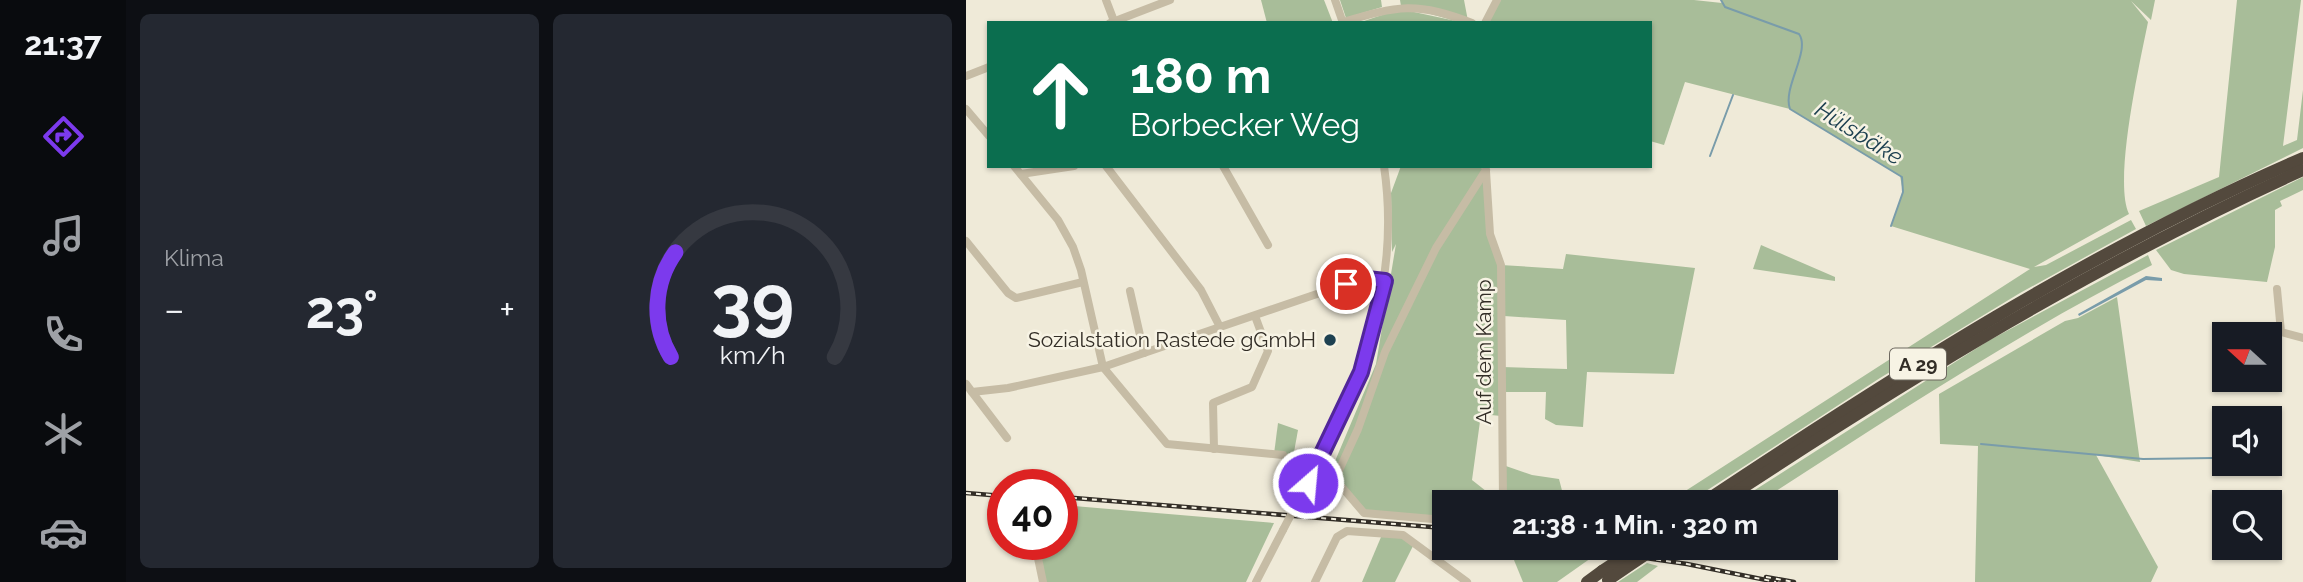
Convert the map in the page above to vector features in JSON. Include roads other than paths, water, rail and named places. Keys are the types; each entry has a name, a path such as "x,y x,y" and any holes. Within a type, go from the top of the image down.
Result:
{"highway":[{"name":"A 29","path":"1723,490 1914,366 2149,237 2303,158"},
{"name":"A 29","path":"1740,490 1972,342 2134,252 2149,237 2303,170"},
{"path":"1605,578 1624,560"},
{"path":"1587,582 1605,578 1635,560"}],"street":[{"path":"1106,0 1112,21"},
{"path":"1115,21 1170,0"},
{"path":"1335,0 1343,21"},
{"path":"1486,21 1497,0"},
{"path":"1347,21 1401,6 1465,21"},
{"path":"966,76 987,68"},
{"path":"966,109 987,134"},
{"path":"1016,168 1066,233 1083,282 1103,367 1167,444 1283,455"},
{"path":"1021,174 1061,168"},
{"path":"1108,168 1201,290 1220,327"},
{"path":"1224,168 1268,245"},
{"path":"1256,582 1342,416 1369,349 1385,281 1389,218 1384,168"},
{"name":"Auf dem Kamp","path":"1486,168 1490,234 1501,265 1503,490"},
{"name":"Auf dem Kamp","path":"1432,519 1364,513 1335,479 1358,429 1385,352 1436,248 1486,168"},
{"path":"966,241 1008,293 1016,298 1083,282"},
{"path":"969,388 992,391 1103,367 1355,281 1385,281"},
{"path":"2277,289 2281,332 2303,338"},
{"path":"1130,291 1144,353"},
{"path":"1214,449 1213,403 1252,387 1268,351 1255,316"},
{"path":"969,388 1007,438"},
{"path":"1315,582 1337,537 1347,531 1403,536 1468,582"},
{"path":"1038,560 1043,582"}],"water":[{"path":"2146,276 2162,278 2162,281 2146,280 2079,316 2078,314"}],"waterway":[{"name":"Hülsbäke","path":"1721,0 1725,7 1799,34 1802,50 1790,91 1790,109 1902,177 1903,192 1891,226"},
{"path":"1710,156 1733,95"},
{"path":"1981,444 2143,459 2212,458"}],"railway":[{"path":"966,493 987,495"},
{"path":"1078,498 1432,527"},
{"path":"1660,560 1776,582"},
{"path":"1766,577 1794,582"}],"place":[{"name":"Sozialstation Rastede gGmbH","path":"1330,340"}]}
